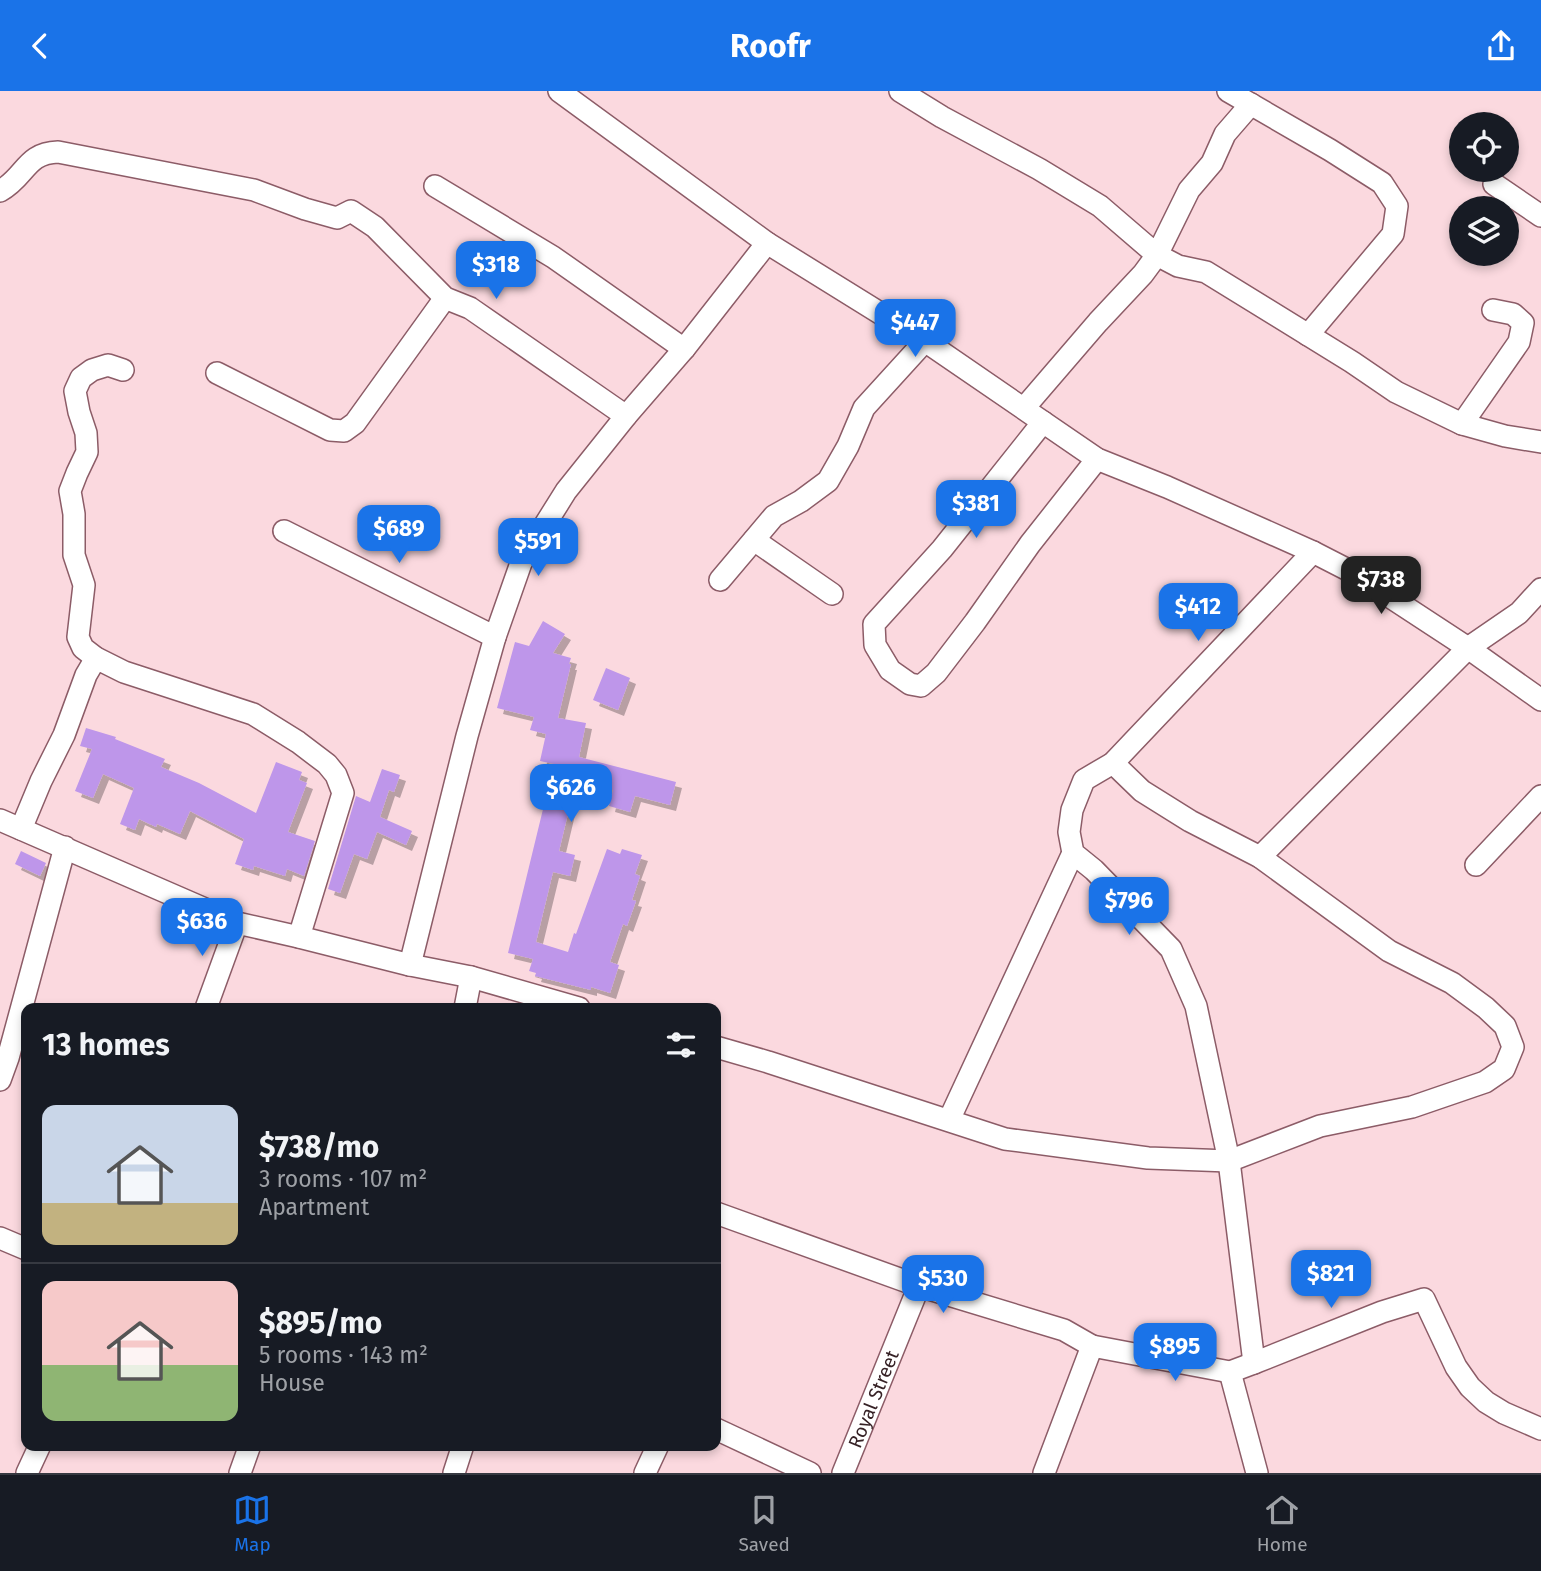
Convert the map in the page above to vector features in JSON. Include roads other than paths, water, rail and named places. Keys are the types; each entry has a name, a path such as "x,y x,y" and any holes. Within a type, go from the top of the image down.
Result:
{"street":[{"path":"559,91 767,243 925,341 1097,459 1167,487 1352,572 1468,648 1541,700"},
{"path":"900,91 1100,206 1157,255 1178,266 1206,272 1396,392 1462,424 1505,436 1541,442"},
{"path":"1228,91 1382,183 1397,206 1393,234 1308,335"},
{"path":"1024,408 1143,274 1157,255 1189,190 1212,163 1225,134 1251,104"},
{"path":"0,191 11,185 34,158 45,152 58,152 254,190 337,218 351,211 375,227 444,298 470,308 626,417"},
{"path":"1494,184 1541,216"},
{"path":"435,186 553,257 684,349"},
{"path":"410,965 467,736 495,637 521,563 566,491 684,349 767,243"},
{"path":"217,373 330,430 344,432 355,423 444,298"},
{"path":"1462,424 1519,342 1523,323 1513,314 1493,310"},
{"path":"720,580 774,516 802,501 828,481 848,446 864,408 925,341"},
{"path":"123,369 108,365 92,370 81,378 75,391 88,452 70,491 74,514 74,555 84,585 78,637 83,648 96,658 124,672 253,714 298,742 336,775 343,793 299,937"},
{"path":"1043,422 942,549 874,624 875,645 890,670 910,684 921,686 936,673 1030,544 1097,459"},
{"path":"284,531 495,637"},
{"path":"754,540 832,594"},
{"path":"949,1120 1073,853 1070,821 1084,780 1113,763 1313,552"},
{"path":"1260,857 1468,648 1519,613 1541,589"},
{"path":"21,829 64,735 86,675 96,658"},
{"path":"721,1048 1005,1139 1148,1158 1229,1161 1320,1126 1412,1107 1485,1082 1504,1069 1513,1047 1505,1026 1460,989 1389,951 1260,857 1190,821 1142,790 1113,763"},
{"path":"1476,865 1541,796"},
{"path":"0,820 237,923 471,977 562,1003"},
{"path":"23,1003 65,848"},
{"path":"1073,853 1104,880 1171,949 1196,1006 1229,1161 1254,1363"},
{"path":"208,1003 237,923"},
{"path":"466,1003 471,977"},
{"path":"0,1080 21,1010"},
{"path":"721,1215 919,1286 1064,1330 1092,1346 1230,1371 1382,1312 1424,1299 1456,1367 1470,1387 1486,1402 1504,1413 1540,1425"},
{"path":"0,1238 21,1246"},
{"name":"Royal Street","path":"843,1473 919,1286"},
{"path":"1044,1473 1092,1346"},
{"path":"1230,1371 1257,1473"},
{"path":"721,1431 810,1473"},
{"path":"27,1473 37,1451"},
{"path":"240,1473 248,1451"},
{"path":"454,1473 461,1451"},
{"path":"645,1473 655,1451"}]}
